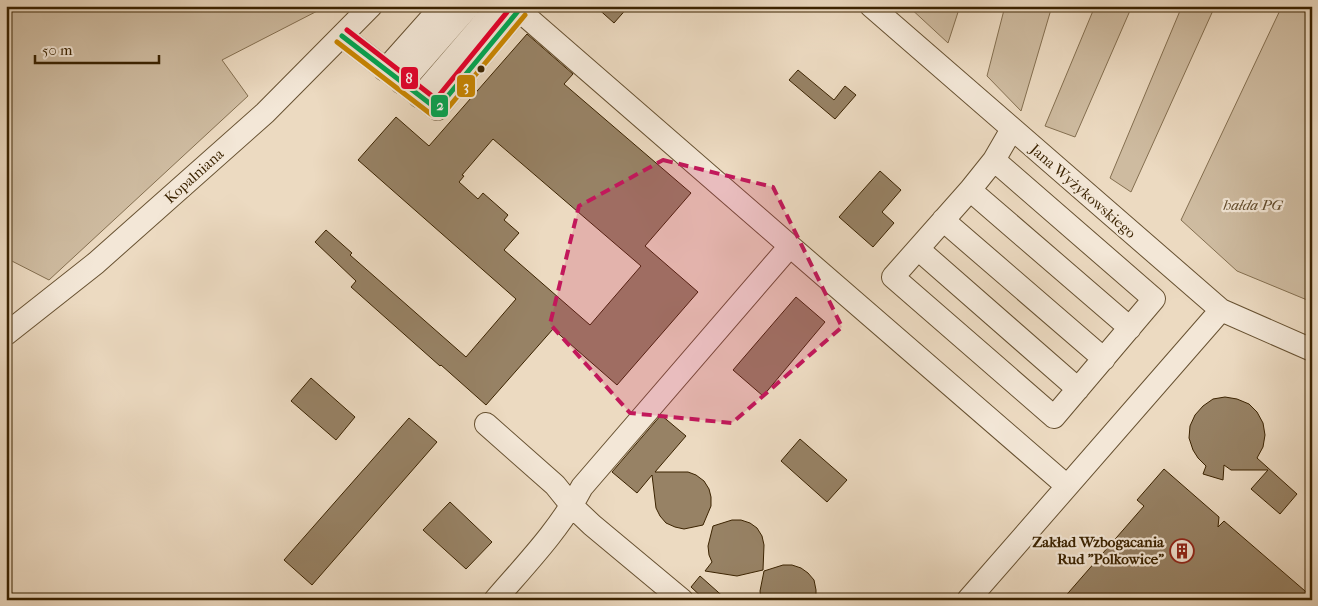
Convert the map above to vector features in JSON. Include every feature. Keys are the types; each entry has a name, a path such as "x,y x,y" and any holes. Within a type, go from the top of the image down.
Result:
{"street":[{"name":"Kopalniana","path":"6,334 96,264 265,113 371,6"},
{"path":"394,76 442,6"},
{"path":"394,76 470,6"},
{"name":"Jana Wyżykowskiego","path":"871,6 1221,310 1312,350"},
{"path":"342,36 437,109 519,9 1067,486"},
{"path":"994,160 1154,299 1054,417 893,277 970,190 994,160 1012,129"},
{"path":"970,190 1130,328"},
{"path":"943,220 1104,359"},
{"path":"495,600 555,529 572,506 582,487 790,246"},
{"path":"918,249 1078,390"},
{"path":"968,600 1221,310"},
{"path":"486,424 555,485 572,506 592,525 682,600"}],"highlighted area":[{"path":"663,160 773,187 842,327 732,423 630,413 550,324 579,206"}],"green space":[{"path":"6,6 327,6 222,60 248,96 49,280 6,258"},
{"path":"908,6 960,6 948,43"},
{"path":"1005,6 1052,6 1021,111 987,76"},
{"path":"1095,6 1132,6 1075,137 1045,126"},
{"path":"1182,6 1215,6 1131,192 1110,178"},
{"name":"hałda PG","path":"1282,6 1312,6 1312,302 1237,271 1181,220"}],"building":[{"path":"595,6 629,6 614,23"},
{"path":"527,34 573,74 564,84 691,193 645,246 698,292 617,385 553,329 486,405 351,287 356,281 315,242 326,230 352,253 350,255 466,357 516,299 358,160 396,117 429,146","holes":["493,139 641,266 590,325 504,250 519,233 504,220 508,215 483,193 478,199 459,182 464,176 462,175"]},
{"path":"798,70 834,100 845,86 856,95 835,119 789,80"},
{"path":"880,171 901,190 882,212 894,223 873,247 839,217"},
{"path":"796,297 825,322 763,396 733,370"},
{"path":"311,378 355,417 336,440 291,401"},
{"path":"1225,397 1249,404 1257,412 1263,423 1265,435 1263,447 1257,458 1297,494 1280,514 1251,489 1268,470 1231,470 1224,465 1223,480 1203,474 1206,466 1193,450 1189,438 1190,426 1195,415 1203,406 1213,399"},
{"path":"661,415 686,436 655,472 688,472 704,481 709,489 711,506 703,525 684,529 666,523 656,508 652,475 637,493 612,472"},
{"path":"409,418 437,442 312,585 284,560"},
{"path":"800,439 847,480 827,502 781,461"},
{"name":"Zakład Wzbogacania Rud \"Polkowice\"","path":"1164,469 1219,517 1218,527 1224,521 1312,597 1312,600 1062,600 1144,506 1137,500"},
{"path":"450,502 492,542 466,569 423,530"},
{"path":"732,520 750,523 757,528 762,536 764,545 763,570 737,576 705,571 712,562 708,546 713,526"},
{"path":"783,565 792,565 808,573 814,580 816,600 761,600 760,591 764,571"},
{"path":"700,576 727,600 705,600 691,587"}],"transit line":[{"name":"8","path":"347,30 436,99 512,6"},
{"name":"2","path":"342,36 437,109 519,10"},
{"name":"3","path":"337,42 432,115 438,116 443,114 525,15"}],"place":[{"name":"Zakład Wzbogacania Rud \"Polkowice\"","path":"1182,551"}]}
